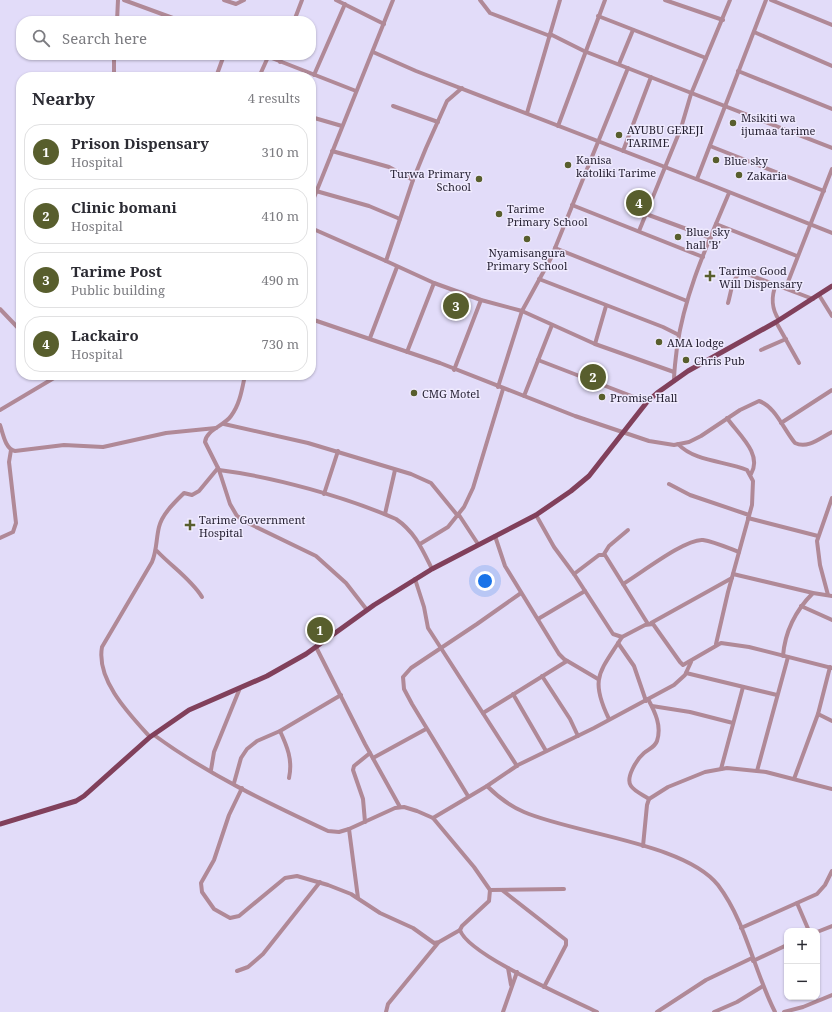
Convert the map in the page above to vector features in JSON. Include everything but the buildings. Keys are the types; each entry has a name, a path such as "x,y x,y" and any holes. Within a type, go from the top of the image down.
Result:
{"main road":[{"path":"0,824 76,801 84,796 152,736 189,710 267,676 316,647 367,610 432,568 536,515 571,492 589,476 647,402 674,381 732,345 777,321 832,286"}],"street":[{"path":"118,0 118,16"},
{"path":"124,0 167,16"},
{"path":"224,0 236,4 244,0"},
{"path":"296,16 302,0"},
{"path":"336,0 384,24"},
{"path":"393,0 316,191 369,206 400,219"},
{"path":"480,0 490,13 550,35 584,51 691,94 832,148"},
{"path":"527,113 560,2 556,0"},
{"path":"558,126 584,51 605,0"},
{"path":"665,0 722,20"},
{"path":"639,231 681,128 691,94 730,0"},
{"path":"696,179 766,0"},
{"path":"771,0 832,25"},
{"path":"315,72 345,4"},
{"path":"598,16 706,58"},
{"path":"619,64 633,30"},
{"path":"754,32 832,66"},
{"path":"373,52 397,64 527,113 832,233"},
{"path":"114,60 114,72"},
{"path":"218,72 222,60"},
{"path":"261,72 265,60"},
{"path":"275,60 306,72"},
{"path":"420,544 448,527 464,507 473,488 522,311 555,248 628,68"},
{"path":"738,71 832,109"},
{"path":"316,76 356,92"},
{"path":"623,151 651,77"},
{"path":"386,261 413,180 447,101 462,88"},
{"path":"393,106 438,122"},
{"path":"316,118 342,126"},
{"path":"710,146 824,191"},
{"path":"332,151 389,167 413,180"},
{"path":"786,287 832,169"},
{"path":"674,381 679,335 686,300 729,192"},
{"path":"572,205 703,257"},
{"path":"646,214 711,238"},
{"path":"716,224 797,256"},
{"path":"316,230 434,283 481,300 522,311 595,344 674,372"},
{"path":"555,248 686,300"},
{"path":"370,338 397,267"},
{"path":"728,303 737,275 742,272 786,287 813,299"},
{"path":"539,279 663,327 679,335"},
{"path":"407,352 434,283"},
{"path":"776,284 771,299 774,306 774,314 799,363"},
{"path":"819,295 832,316"},
{"path":"454,370 481,300"},
{"path":"595,344 606,306"},
{"path":"0,309 16,326"},
{"path":"316,321 370,338 501,388 649,441 678,444 689,442 701,436 727,418 759,401 764,403 795,443 800,445 812,443 832,432"},
{"path":"524,396 552,325"},
{"path":"761,350 786,339"},
{"path":"538,360 647,402"},
{"path":"0,410 48,380"},
{"path":"244,380 237,406 224,424 209,434 205,442 219,469 230,504 237,516 248,524 316,556 346,582 367,610"},
{"path":"781,423 832,390"},
{"path":"727,418 753,454 755,464 750,474"},
{"path":"224,424 272,434 338,451 411,474 431,483 458,516 478,544"},
{"path":"0,425 7,446 11,450"},
{"path":"11,450 64,446 103,447 166,433 218,428"},
{"path":"678,444 686,451 704,458 747,470 753,481 753,495 716,644"},
{"path":"0,538 13,532 16,523 9,462 11,450"},
{"path":"324,494 338,451"},
{"path":"219,469 254,476 324,494 384,514 407,527 420,544 432,568"},
{"path":"219,469 199,491 192,495 184,493 170,507 159,526 157,551 152,562 102,647 100,658 103,673 129,714 152,736 264,800 328,831 339,832 400,807 417,811 432,818 478,872 490,890 489,901 462,926 460,930 438,943 388,1004 386,1012"},
{"path":"384,514 396,470"},
{"path":"669,484 690,495 748,517 818,536"},
{"path":"609,719 599,693 598,679 601,671 622,638 732,576 812,593 830,595 820,565 817,546 818,536 832,498"},
{"path":"536,515 554,547 585,590 608,628 618,637 622,638"},
{"path":"574,574 599,555 604,554 612,543 628,530"},
{"path":"494,536 505,566 559,654 567,661 598,679"},
{"path":"623,584 680,548 697,540 715,543 739,552"},
{"path":"157,551 171,567 194,585 202,597"},
{"path":"604,554 649,624 656,626 681,664 691,662 716,644 721,643 749,647 831,668 818,714 794,779"},
{"path":"415,579 428,628 517,766"},
{"path":"538,619 585,590"},
{"path":"468,796 426,729 404,689 403,677 411,668 478,624 521,593"},
{"path":"757,771 786,656 786,636 790,624 801,606 812,593"},
{"path":"801,606 832,620"},
{"path":"618,643 634,666 647,700 652,706 659,725 657,741 640,757 629,781 633,789 649,799"},
{"path":"316,647 370,753 400,807"},
{"path":"482,713 567,661"},
{"path":"432,818 487,786 517,766 578,736 674,685 686,673 691,662"},
{"path":"686,673 777,695"},
{"path":"542,676 570,719 578,736"},
{"path":"211,770 214,752 240,687"},
{"path":"721,769 743,687"},
{"path":"513,694 533,726 546,751"},
{"path":"234,783 241,758 247,749 265,737 341,695"},
{"path":"652,706 690,712 733,723"},
{"path":"818,714 832,721"},
{"path":"373,758 426,729"},
{"path":"280,730 289,754 289,778"},
{"path":"365,822 362,798 353,770 354,766 370,753"},
{"path":"643,846 646,805 649,799 659,791 688,778 727,768 757,771 832,788"},
{"path":"487,786 501,799 524,813 672,855 708,874 731,906 774,1012"},
{"path":"242,788 229,814 214,860 201,883 202,892 208,901 223,916 230,918 239,916 285,878 297,876 320,882 358,898 380,913 412,928 432,943 438,943"},
{"path":"349,829 358,898"},
{"path":"741,928 817,894 825,885 832,871"},
{"path":"237,971 248,967 263,954 320,882"},
{"path":"490,890 564,889"},
{"path":"502,890 566,940 566,945 544,987"},
{"path":"797,903 808,928"},
{"path":"820,931 832,926"},
{"path":"460,930 467,942 508,967 544,987 597,1012"},
{"path":"657,1012 706,980 784,946"},
{"path":"508,967 511,985"},
{"path":"503,1012 511,985 517,972"},
{"path":"714,1012 738,1002 763,986"},
{"path":"784,1012 803,1007 832,995"}],"place":[{"name":"Msikiti wa ijumaa tarime","path":"733,123"},
{"name":"AYUBU GEREJI TARIME","path":"619,135"},
{"name":"Blue sky","path":"716,160"},
{"name":"Kanisa katoliki Tarime","path":"568,165"},
{"name":"Zakaria","path":"739,175"},
{"name":"Turwa Primary School","path":"479,179"},
{"name":"Lackairo","path":"639,203"},
{"name":"Tarime Primary School","path":"499,214"},
{"name":"Blue sky hall 'B'","path":"678,237"},
{"name":"Nyamisangura Primary School","path":"527,239"},
{"name":"Tarime Good Will Dispensary","path":"710,276"},
{"name":"Tarime Post","path":"456,306"},
{"name":"AMA lodge","path":"659,342"},
{"name":"Chris Pub","path":"686,360"},
{"name":"Clinic bomani","path":"593,377"},
{"name":"CMG Motel","path":"414,393"},
{"name":"Promise Hall","path":"602,397"},
{"name":"Tarime Government Hospital","path":"190,525"},
{"name":"Prison Dispensary","path":"320,630"}]}
